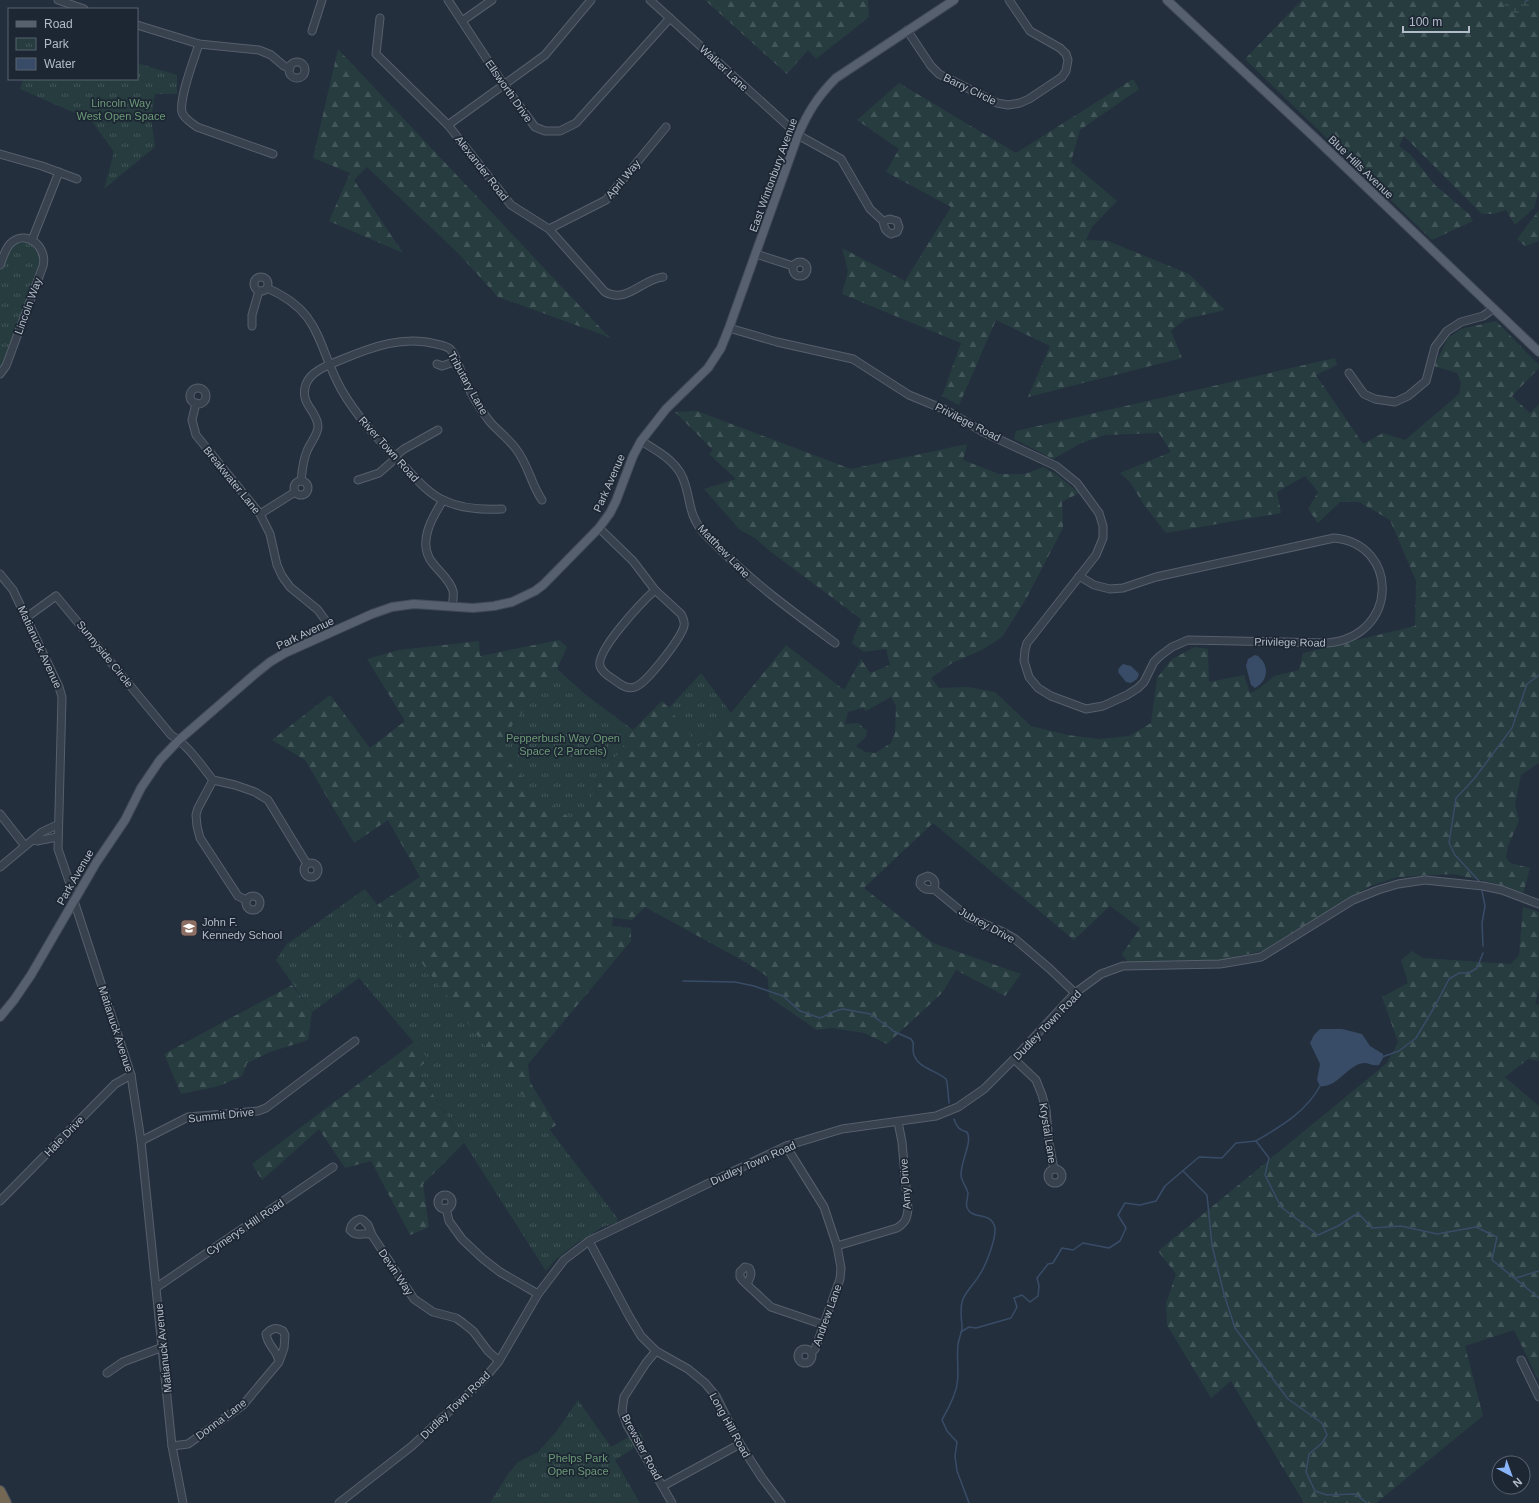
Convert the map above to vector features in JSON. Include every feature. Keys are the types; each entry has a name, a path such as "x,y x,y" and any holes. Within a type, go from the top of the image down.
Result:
{"highway":[{"path":"0,1492 5,1503"},
{"path":"0,1499 5,1503"}],"main road":[{"name":"East Wintonbury Avenue","path":"689,388 721,348 730,328 798,135 809,111 822,92 836,78 954,0"},
{"name":"Blue Hills Avenue","path":"1167,0 1313,136 1539,352"},
{"name":"Park Avenue","path":"0,1017 31,975 96,863 125,820 142,788 160,760 179,740 270,662 285,653 372,614 397,606 414,604 473,608 494,606 512,602 527,596 543,585 599,528 610,513 616,501 632,459 641,441 666,409 689,388"}],"street":[{"path":"58,0 75,3"},
{"path":"312,31 322,0"},
{"name":"Ellsworth Drive","path":"448,0 504,85 535,127 545,131 560,131 576,123 670,18"},
{"path":"462,21 492,0"},
{"path":"448,125 544,55 591,0"},
{"name":"Walker Lane","path":"650,0 798,135 841,159 870,209 883,221"},
{"name":"Barry Circle","path":"907,30 931,66 939,74 997,103 1008,105 1020,103 1029,99 1062,77 1066,71 1068,60 1066,54 1060,48 1030,31 1010,0"},
{"name":"Alexander Road","path":"380,18 376,54 448,125 511,205 549,229 605,292 611,295 625,295 656,278 663,277"},
{"path":"138,25 199,44 259,50 271,55 284,66 290,68"},
{"path":"199,44 182,103 183,113 189,121 197,127 273,154"},
{"name":"April Way","path":"549,229 606,200 666,127"},
{"path":"0,154 77,179"},
{"path":"0,265 6,250 11,243 22,239 32,240 59,172"},
{"name":"Lincoln Way","path":"0,374 6,366 44,263 42,249 32,240"},
{"path":"756,254 793,266"},
{"name":"River Town Road","path":"259,291 253,284 254,280 259,276 266,278 268,283 267,288 287,298 305,314 318,333 330,364 355,411 370,430 423,486 442,500 457,505 480,510 502,509"},
{"path":"252,326 252,315 259,291 263,291 267,288"},
{"path":"1349,373 1364,394 1375,399 1395,402 1408,396 1420,387 1426,380 1436,347 1447,331 1461,322 1483,316 1493,309"},
{"name":"Privilege Road","path":"730,328 777,342 853,359 909,395 948,411 984,432 1047,461 1077,483 1096,507 1103,526 1103,538 1101,547 1096,556 1079,576 1030,638 1025,650 1024,661 1029,677 1038,688 1051,696 1086,709 1103,706 1138,688 1144,682 1154,662 1172,646 1181,642 1196,640 1327,643 1353,637 1363,630 1375,616 1379,608 1383,590 1379,570 1370,556 1356,545 1348,541 1334,538 1156,577 1123,588 1110,590 1094,585 1079,576"},
{"name":"Tributary Lane","path":"302,481 303,464 306,452 318,430 317,422 306,402 305,390 309,379 313,374 330,364 378,346 405,341 418,341 447,347 453,353 465,383 479,407 492,424 516,449 528,468 542,500"},
{"path":"437,364 442,366 457,361"},
{"name":"Breakwater Lane","path":"196,403 192,420 196,435 260,514 270,534 277,565 282,576 290,587 318,610 333,631"},
{"path":"358,480 379,473 404,449 438,430"},
{"name":"Matthew Lane","path":"641,441 664,454 673,462 680,472 685,484 694,519 703,532 744,574 835,643"},
{"path":"302,481 308,484 307,492 302,495 295,492 295,484 302,481"},
{"path":"260,514 295,492"},
{"path":"442,500 430,523 426,546 429,559 432,564 447,580 452,589 452,606"},
{"path":"599,528 633,561 655,590 681,614 683,618 684,626 656,669 640,685 634,688 625,687 603,671 600,666 602,657 606,647 632,612 655,590"},
{"name":"Matianuck Avenue","path":"0,574 11,586 59,687 62,697 62,750 57,825 58,849 131,1076 141,1141 172,1446 183,1503"},
{"name":"Sunnyside Circle","path":"26,617 56,596 171,735 179,740"},
{"path":"179,740 195,756 213,780 235,785 255,792 268,800 307,864"},
{"path":"213,780 198,808 196,815 196,826 200,838 238,896 246,900"},
{"path":"0,814 25,846"},
{"path":"0,867 42,832 57,825"},
{"path":"33,840 37,841 57,837"},
{"name":"Dudley Town Road","path":"339,1503 412,1446 484,1379 499,1362 538,1294 564,1260 589,1241 786,1146 842,1130 936,1116 958,1107 984,1089 1075,993 1101,974 1123,966 1220,964 1261,957 1353,900 1398,884 1425,880 1483,886 1502,890 1539,904"},
{"name":"Jubrey Drive","path":"934,889 968,917 1003,932 1015,939 1075,993"},
{"name":"Summit Drive","path":"141,1141 188,1117 258,1111 266,1108 355,1041"},
{"name":"Krystal Lane","path":"1014,1059 1036,1080 1042,1095 1046,1110 1054,1169"},
{"name":"Hale Drive","path":"0,1201 115,1084 131,1076"},
{"name":"Amy Drive","path":"837,1246 897,1228 904,1223 907,1217 908,1209 902,1142 898,1122"},
{"name":"Andrew Lane","path":"786,1146 824,1207 837,1246 841,1268 840,1279 815,1349 812,1352"},
{"name":"Cymerys Hill Road","path":"157,1287 333,1167"},
{"path":"446,1208 449,1221 453,1227 462,1239 482,1258 500,1272 538,1294"},
{"name":"Devin Way","path":"372,1235 414,1299 433,1312 456,1318 464,1323 499,1362"},
{"name":"Long Hill Road","path":"589,1241 641,1336 656,1350 688,1368 705,1383 716,1396 740,1444 762,1478 781,1503"},
{"path":"747,1284 771,1307 824,1325"},
{"path":"107,1373 123,1362 163,1347"},
{"name":"Brewster Road","path":"656,1350 624,1397 622,1411 627,1425 672,1503"},
{"path":"1521,1360 1539,1397"},
{"name":"Donna Lane","path":"172,1446 188,1444 243,1405 279,1362"},
{"path":"663,1486 740,1444"}],"green space":[{"path":"705,0 868,0 869,17 816,59 808,50 787,74"},
{"path":"1302,0 1539,0 1539,191 1534,208 1515,225 1506,210 1493,214 1482,214 1404,136 1399,146 1411,155 1435,185 1469,214 1473,221 1432,240 1245,59"},
{"path":"1509,0 1525,0 1529,5 1529,8 1521,15 1508,12 1504,6"},
{"path":"338,49 609,337 498,297 458,253 367,167 354,180 403,253 329,221 350,173 313,158"},
{"name":"Lincoln Way West Open Space","path":"138,63 177,75 177,94 155,94 151,118 155,147 104,189 114,152 91,120 20,89 23,80 138,80"},
{"path":"1133,79 1139,89 1080,130 1071,162 1117,201 1092,227 1086,240 1108,241 1189,274 1225,310 1185,319 1171,331 1182,358 1028,397 1050,346 996,320 959,405 942,396 961,343 842,294 848,271 842,248 905,281 951,207 886,172 899,149 857,120 899,83 1016,153"},
{"path":"1539,210 1539,241 1525,246 1517,239"},
{"path":"24,241 36,246 42,260 3,366 0,368 0,271 9,251 15,243"},
{"path":"1496,321 1539,365 1539,368 1512,396 1530,413 1539,404 1539,763 1521,775 1515,805 1519,821 1508,846 1506,857 1510,863 1530,868 1523,894 1494,883 1453,874 1398,877 1370,886 1262,951 1221,960 1128,962 1122,954 1140,928 1110,906 1074,940 933,823 864,888 933,943 1021,974 1005,996 956,970 942,993 887,1044 864,1033 831,1028 817,1030 769,997 768,977 747,963 645,907 632,920 613,918 612,926 631,928 631,941 528,1064 530,1082 556,1125 549,1130 377,905 420,877 388,820 354,843 305,760 272,740 330,695 370,748 405,721 367,659 399,650 479,641 480,656 559,640 567,647 557,669 495,747 575,822 633,730 662,701 699,747 731,713 786,645 844,690 861,659 870,673 890,665 886,649 864,652 852,643 861,619 771,552 755,538 740,530 704,489 736,479 709,454 713,450 675,412 697,411 851,469 967,444 963,460 999,474 1025,474 1043,467 1056,474 1079,493 1062,502 1063,528 1026,599 1002,637 982,650 952,663 931,678 939,688 968,687 995,692 1031,726 1068,735 1099,739 1129,736 1151,723 1157,678 1172,659 1195,647 1208,649 1209,682 1244,675 1250,693 1260,688 1274,676 1299,670 1303,653 1415,626 1416,581 1390,520 1359,502 1340,502 1318,523 1308,509 1318,492 1305,476 1277,492 1281,513 1166,533 1144,505 1130,482 1120,473 1171,452 1159,433 1105,435 1081,443 1053,459 1014,439 1016,431 1335,358 1337,365 1316,375 1363,444 1383,433 1405,440 1459,394 1461,383 1457,373 1434,366 1448,338 1461,329","holes":["891,697 896,706 895,733 891,743 875,753 865,752 856,746 866,737 867,731 858,723 845,724 848,712 863,708 866,711"]},
{"name":"Pepperbush Way Open Space (2 Parcels)","path":"557,669 586,695 633,730 575,822 540,797 495,747"},
{"path":"701,673 731,713 699,747 669,708"},
{"path":"365,889 618,1219 616,1223 602,1227 587,1238 578,1242 554,1261 546,1271 417,1069 429,1060 359,978 312,1012 276,960 287,944"},
{"path":"1523,907 1539,912 1539,988 1535,1004 1539,1005 1539,1061 1528,1059 1505,1077 1539,1106 1539,1381 1514,1330 1465,1346 1483,1416 1376,1503 1304,1503 1231,1381 1211,1398 1167,1325 1166,1303 1176,1274 1158,1251 1387,1063 1398,1042 1382,997 1408,983 1401,960 1412,951 1423,958 1511,964 1519,955"},
{"path":"292,985 312,1012 308,1040 270,1052 247,1063 242,1076 219,1086 181,1094 164,1054"},
{"path":"414,1042 429,1060 417,1069 464,1143 423,1184 429,1227 410,1235 371,1161 345,1168 319,1129 262,1180 252,1164"},
{"name":"Phelps Park Open Space","path":"578,1400 611,1447 639,1431 645,1441 615,1460 640,1503 490,1503 508,1474 518,1462 538,1452 556,1432"}],"water":[{"path":"1255,655 1262,660 1266,673 1263,681 1255,688 1251,685 1246,666 1248,659"},
{"path":"1123,664 1131,666 1139,674 1137,679 1131,683 1126,682 1118,672 1119,668"},
{"path":"1320,1029 1342,1029 1362,1034 1370,1046 1383,1054 1383,1058 1379,1065 1365,1063 1359,1064 1330,1085 1320,1086 1317,1080 1320,1064 1310,1043 1314,1035"}],"waterway":[{"path":"1479,881 1455,855 1449,843 1456,798 1474,779 1512,728 1527,684 1539,675"},
{"path":"1482,891 1485,906 1482,923 1483,946"},
{"path":"1382,1057 1399,1051 1416,1038 1449,979 1459,973 1469,973 1477,968 1483,953"},
{"path":"683,981 735,982 754,986 783,996 800,1011 820,1018 843,1009 870,1014 893,1031 911,1039 913,1042 913,1053 916,1060 946,1079 949,1103"},
{"path":"1256,1141 1292,1118 1308,1103 1320,1086"},
{"path":"954,1119 959,1128 967,1132 968,1136 967,1147 961,1170 962,1181 968,1193 966,1204 969,1211 975,1215 991,1220 995,1228 992,1245 985,1265 963,1299 961,1310 962,1329 958,1344 958,1377 956,1389 942,1420 947,1431 957,1442 955,1456 957,1471 969,1503"},
{"path":"961,1332 969,1327 976,1328 1011,1318 1017,1307 1014,1298 1022,1295 1030,1302 1038,1296 1039,1286 1037,1278 1048,1264 1053,1263 1062,1248 1073,1250 1083,1243 1109,1248 1120,1241 1126,1228 1118,1215 1125,1203 1140,1205 1156,1201 1165,1186 1199,1157 1222,1158 1236,1143 1256,1141 1269,1158 1265,1175 1281,1207 1318,1235 1338,1226 1358,1213 1372,1228 1401,1226 1437,1234 1476,1227 1497,1237 1492,1260 1539,1298"},
{"path":"1183,1171 1207,1195 1212,1245 1224,1294 1235,1328 1288,1399 1322,1423 1327,1435 1322,1443 1309,1454 1306,1472 1315,1491 1327,1495 1355,1494 1367,1503"},
{"path":"1516,1278 1539,1271"}],"place":[{"name":"John F. Kennedy School","path":"189,928"}]}
